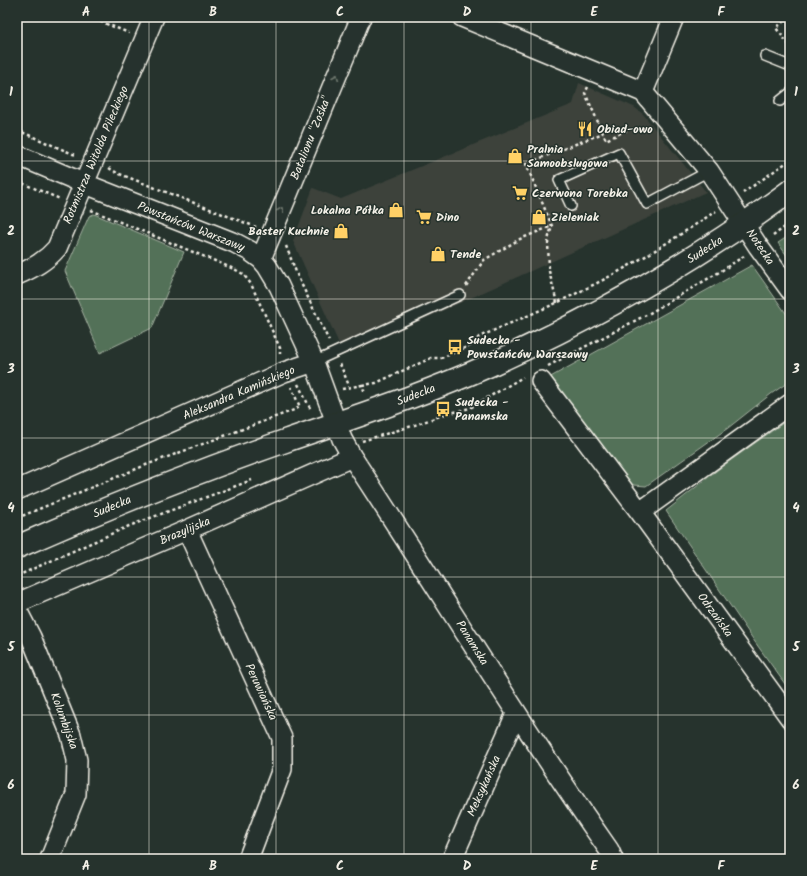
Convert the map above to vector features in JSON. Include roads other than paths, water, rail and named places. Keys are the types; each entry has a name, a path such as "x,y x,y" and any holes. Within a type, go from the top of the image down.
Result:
{"street":[{"name":"Rotmistrza Witolda Pileckiego","path":"17,275 32,269 48,259 57,248 154,17"},
{"name":"Batalionu \"Zośka\"","path":"261,259 361,17"},
{"path":"462,17 643,92 674,17"},
{"name":"Notecka","path":"643,92 709,171 758,246 790,290"},
{"name":"Powstańców Warszawy","path":"17,155 235,243 250,250 261,259 267,266 278,286 314,362 338,423"},
{"name":"Sudecka","path":"17,546 144,494 338,423 364,404 373,412 482,368 543,340 612,304 683,264 744,224 790,191"},
{"name":"Aleksandra Kamińskiego","path":"17,490 287,371 314,362"},
{"name":"Odrzańska","path":"541,382 640,512 790,718"},
{"path":"640,512 790,404"},
{"name":"Panamska","path":"338,423 342,439 352,457 421,562 516,714 609,850 613,859"},
{"name":"Brazylijska","path":"17,602 187,530 352,457"},
{"name":"Peruwiańska","path":"187,530 282,738 282,769 248,859"},
{"name":"Kolumbijska","path":"17,610 31,637 72,735 77,760 76,794 50,859"},
{"name":"Meksykańska","path":"452,859 516,714"}],"lane":[{"path":"765,56 790,66"},
{"path":"780,101 790,93"},
{"path":"571,206 559,180 619,153 647,204 709,171"},
{"name":"Aleksandra Kamińskiego","path":"314,362 460,295"}],"place":[{"name":"Obiad-owo","path":"585,129"},
{"name":"Pralnia Samoobslugowa","path":"515,156"},
{"name":"Czerwona Torebka","path":"520,193"},
{"name":"Lokalna Półka","path":"396,210"},
{"name":"Dino","path":"424,217"},
{"name":"Zieleniak","path":"539,217"},
{"name":"Baster Kuchnie","path":"341,231"},
{"name":"Tende","path":"438,254"},
{"name":"Sudecka - Powstańców Warszawy","path":"455,347"},
{"name":"Sudecka - Panamska","path":"443,409"}]}
